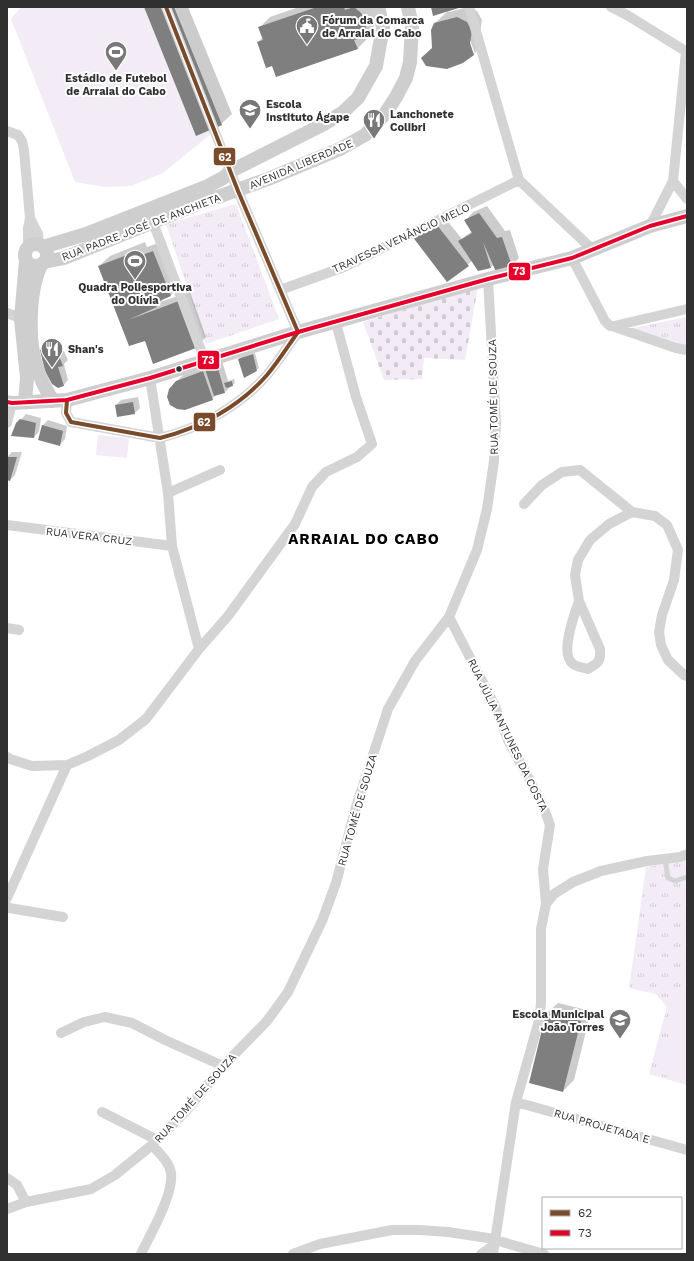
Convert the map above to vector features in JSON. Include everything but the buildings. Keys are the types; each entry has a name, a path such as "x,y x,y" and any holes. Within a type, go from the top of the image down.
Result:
{"main road":[{"name":"AVENIDA LIBERDADE","path":"230,171 324,124 342,113 358,98 376,66 383,27 378,7"},
{"name":"AVENIDA LIBERDADE","path":"238,191 340,149 365,135 385,114 406,78 410,62 412,26 408,7"},
{"name":"RUA PADRE JOSÉ DE ANCHIETA","path":"42,264 64,258 151,216 223,178 230,171"},
{"name":"RUA PADRE JOSÉ DE ANCHIETA","path":"34,250 86,234 198,204 238,191"},
{"path":"15,402 67,400 150,378 298,332 488,279 572,258 650,226 687,216"},
{"path":"34,250 32,265 37,266 42,264"},
{"path":"15,402 33,377 34,360 26,320 34,250"},
{"path":"26,320 35,280 42,264"},
{"path":"33,377 53,401"}],"street":[{"path":"67,400 66,413 71,422 160,438 199,424 216,416 238,402 267,375 298,332 238,191 166,7"},
{"path":"469,7 520,180 594,250"},
{"path":"612,7 629,11 687,52 673,181 650,226"},
{"path":"7,131 18,135 24,150 30,218 38,234 34,250"},
{"name":"TRAVESSA VENÂNCIO MELO","path":"280,290 344,267 520,180"},
{"path":"673,181 687,199"},
{"path":"151,216 205,361"},
{"path":"572,258 605,321 610,326 614,326 676,348 687,350"},
{"name":"RUA TOMÉ DE SOUZA","path":"7,1209 26,1202 91,1189 115,1175 155,1143 186,1111 223,1066 267,1021 288,992 322,921 336,883 356,808 388,709 415,661 449,617 477,550 487,509 494,461 496,423 488,279"},
{"path":"614,326 687,309"},
{"path":"7,313 26,320"},
{"path":"7,757 32,766 67,765 119,740 146,719 199,650 228,616 295,524 312,486 326,472 357,456 372,444 356,397 336,322"},
{"path":"150,378 168,493 172,546 199,650"},
{"path":"7,423 15,402"},
{"path":"168,493 220,470"},
{"path":"524,504 542,485 562,472 580,470 632,512 655,516 667,525 678,550 674,580 662,615 659,632 661,645 668,660 687,676"},
{"path":"580,601 572,620 567,647 569,659 573,664 588,669 597,663 601,657 600,649 580,601 575,575 578,560 590,540 609,524 632,512"},
{"name":"RUA VERA CRUZ","path":"7,525 172,546"},
{"name":"RUA JÚLIA ANTUNES DA COSTA","path":"449,617 494,704 508,740 542,803 550,825 542,869 546,904 541,930 540,1017 516,1102 492,1244"},
{"path":"7,628 19,630"},
{"path":"7,898 67,765"},
{"path":"546,904 554,894 574,882 600,871 687,854"},
{"path":"7,906 9,908 64,917"},
{"path":"62,1032 84,1022 105,1017 132,1022 165,1040 223,1066"},
{"name":"RUA PROJETADA E","path":"516,1102 687,1150"},
{"path":"102,1112 155,1143 166,1161 171,1174 170,1192 141,1254"},
{"path":"7,1178 17,1185 26,1202"},
{"path":"293,1254 320,1244 392,1230 448,1232 492,1244 544,1254"},
{"path":"481,1254 492,1244"}],"lane":[{"path":"665,859 668,878 675,881 687,877"}],"green space":[{"name":"Estádio de Futebol de Arraial do Cabo","path":"21,7 174,7 222,125 163,173 131,186 105,187 75,182 11,19"},
{"path":"236,204 279,319 206,344 166,224"},
{"path":"478,287 465,360 424,358 422,379 384,380 363,322"},
{"path":"687,317 687,346 633,328"},
{"path":"98,435 129,438 127,458 96,455"},
{"path":"687,860 687,1085 649,1074 667,1007 656,994 629,988 646,867"},
{"path":"674,998 687,1002 687,1039 663,1032"},
{"path":"665,1039 687,1046 687,1082 655,1072"}],"transit line":[{"name":"62","path":"67,400 66,413 71,422 160,438 175,434 218,415 244,397 267,375 298,332 238,191 166,7"},
{"name":"73","path":"7,402 67,400 150,378 298,332 488,279 572,258 650,226 687,216"}],"place":[{"name":"Fórum da Comarca de Arraial do Cabo","path":"307,46"},
{"name":"Estádio de Futebol de Arraial do Cabo","path":"116,72"},
{"name":"Escola Instituto Ágape","path":"250,130"},
{"name":"Lanchonete Colibri","path":"374,140"},
{"name":"Quadra Poliesportiva do Olívia","path":"135,280"},
{"name":"Shan's","path":"52,368"},
{"name":"Escola Municipal João Torres","path":"620,1040"}],"district":[{"name":"ARRAIAL DO CABO","path":"364,539"}]}
